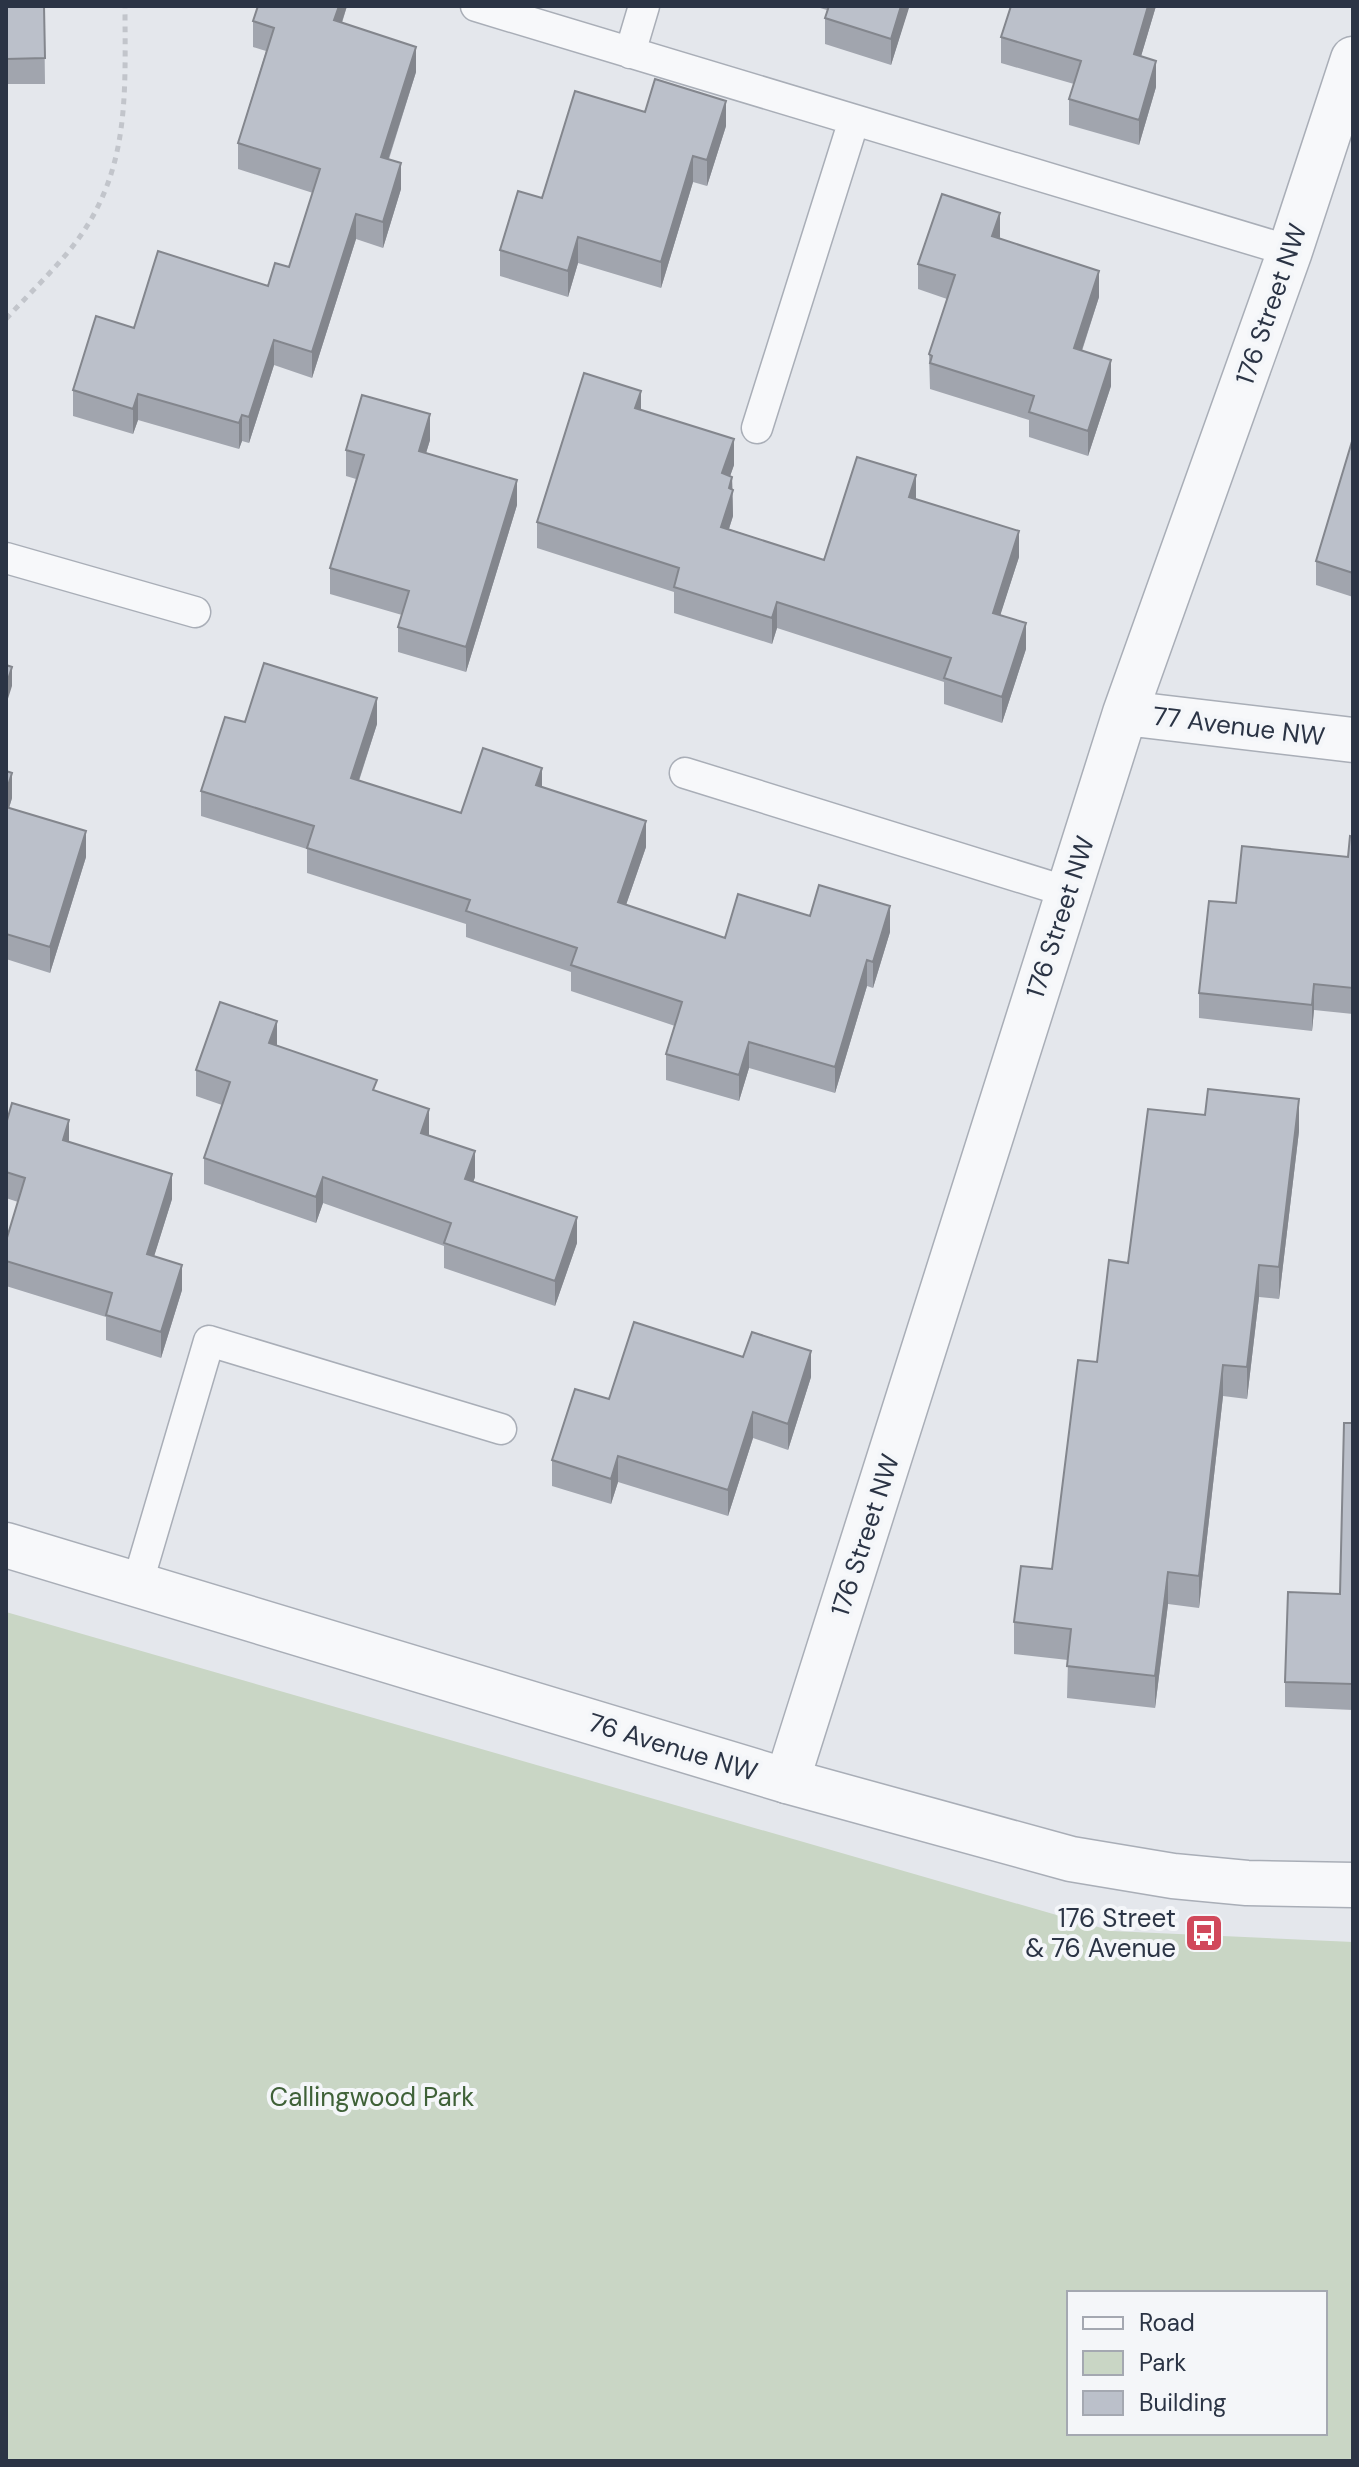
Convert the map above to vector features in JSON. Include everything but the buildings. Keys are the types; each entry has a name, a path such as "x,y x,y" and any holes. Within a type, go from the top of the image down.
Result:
{"street":[{"name":"176 Street NW","path":"787,1781 1125,713 1290,251 1353,59"},
{"name":"77 Avenue NW","path":"1125,713 1353,740"},
{"name":"76 Avenue NW","path":"6,1545 787,1781 1071,1859 1247,1883 1353,1885"}],"lane":[{"path":"476,6 1290,251"},
{"path":"630,53 644,6"},
{"path":"757,428 854,120"},
{"path":"6,558 195,612"},
{"path":"685,773 1068,892"},
{"path":"137,1585 209,1341 501,1429"}],"path":[{"path":"6,319 70,250 110,180 121,143 125,104 125,6"}],"green space":[{"name":"Callingwood Park","path":"6,1612 1112,1931 1353,1942 1353,2461 6,2461"}],"place":[{"name":"176 Street & 76 Avenue","path":"1204,1933"}]}
